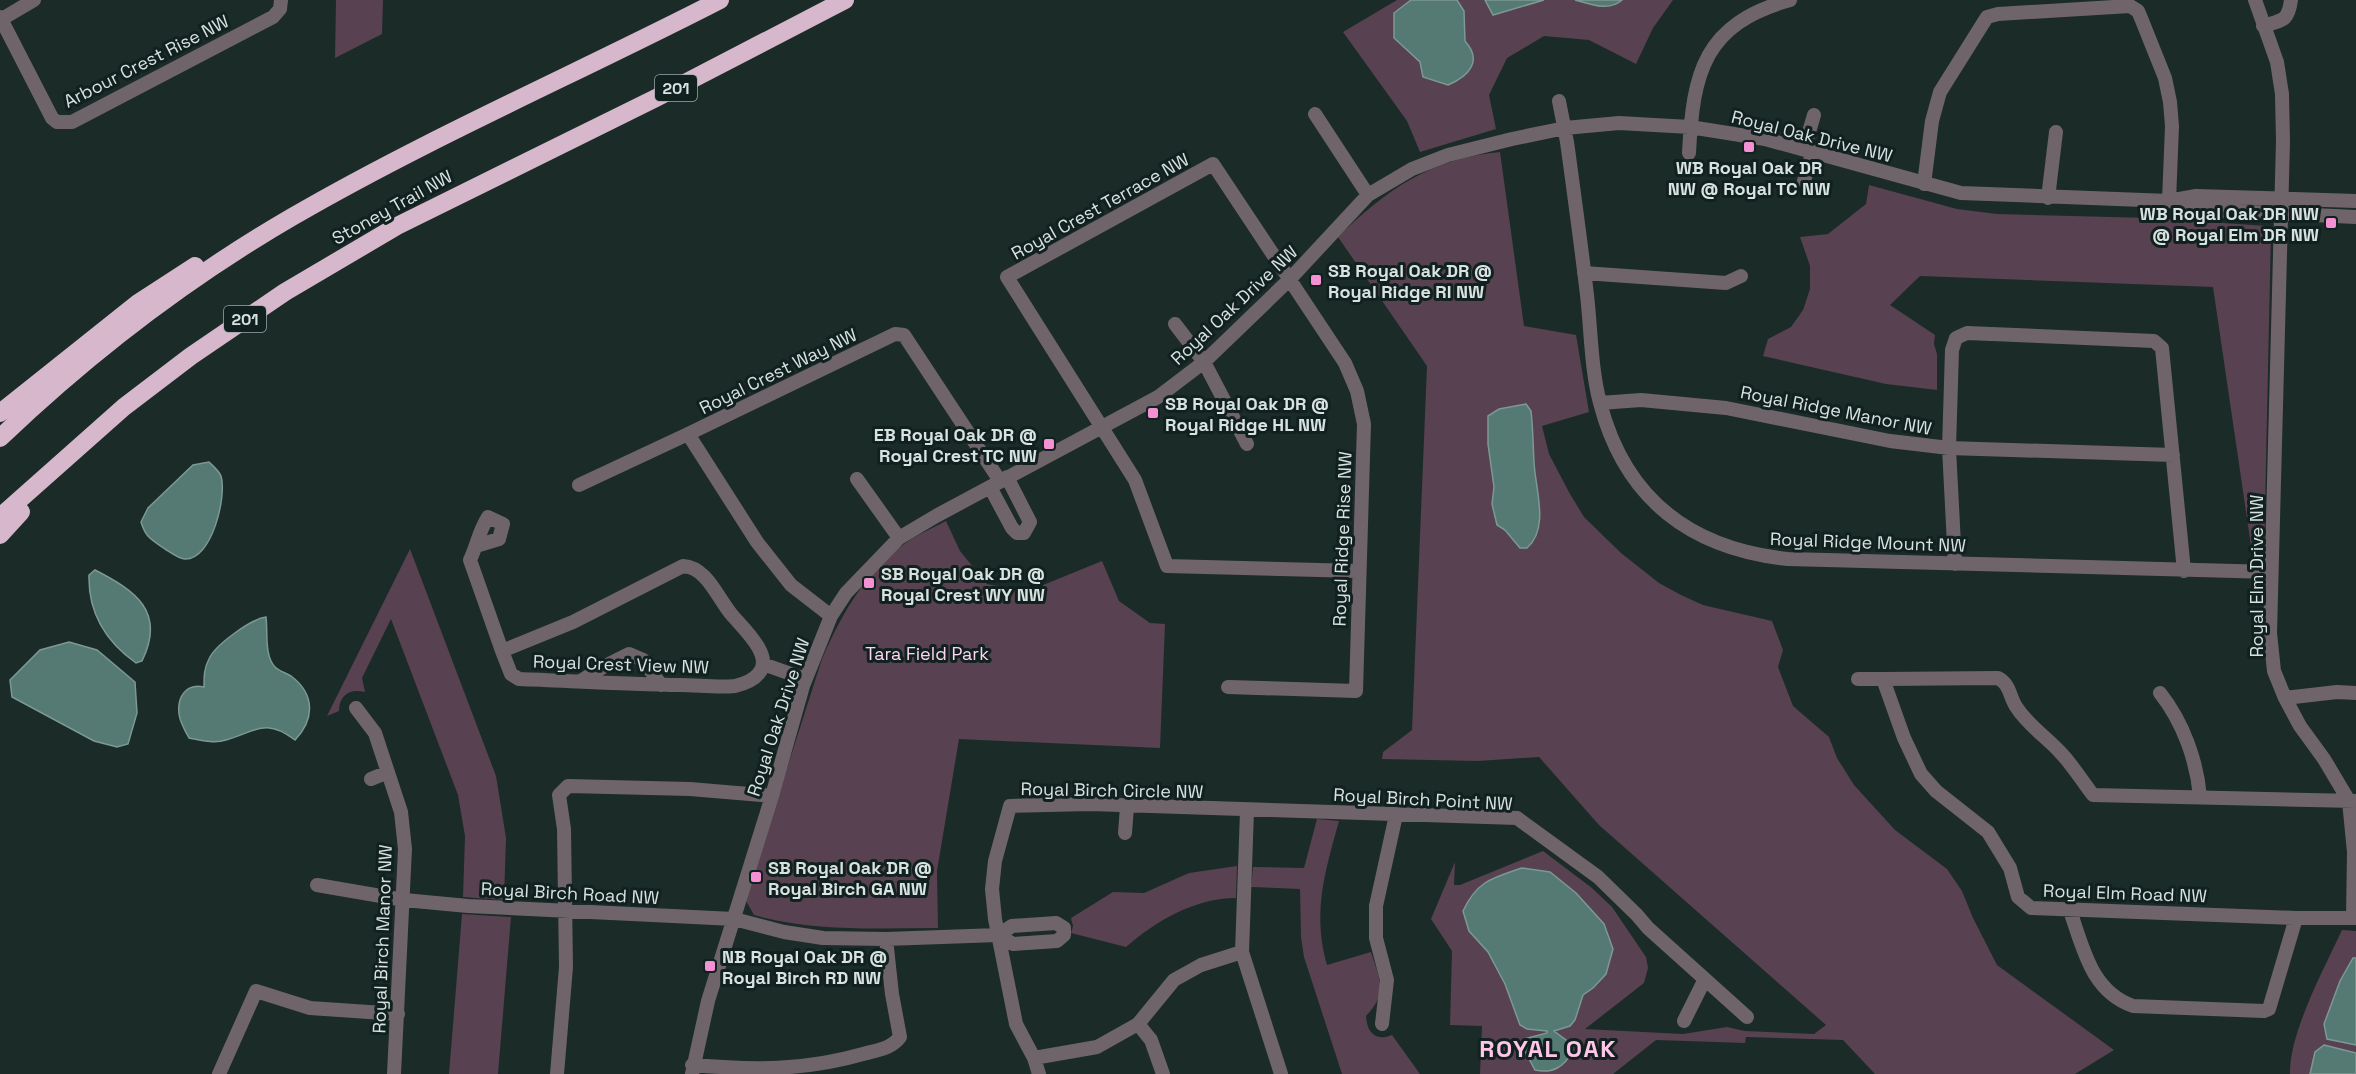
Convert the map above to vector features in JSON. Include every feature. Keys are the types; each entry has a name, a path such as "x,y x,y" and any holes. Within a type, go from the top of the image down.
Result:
{"highway":[{"name":"Stoney Trail NW","path":"0,438 28,411 138,320 291,217 552,82 628,47 720,0"},
{"name":"Stoney Trail NW","path":"0,517 124,407 191,356 285,292 397,226 656,98 846,0"},
{"path":"0,413 138,303 261,224 291,217"},
{"path":"0,535 30,502 44,480"}],"street":[{"path":"0,19 34,0"},
{"name":"Arbour Crest Rise NW","path":"0,19 52,118 64,123 72,122 273,17 280,9 281,0"},
{"path":"1689,153 1690,127 1700,74 1710,52 1720,37 1738,21 1754,12 1790,0"},
{"name":"Royal Elm Drive NW","path":"2255,0 2277,62 2282,94 2282,214 2270,633 2274,671 2300,726 2353,801 2354,918"},
{"path":"2263,26 2284,19 2289,11 2291,0"},
{"path":"1924,184 1932,121 1940,92 1987,17 1998,14 2121,5 2130,6 2138,11 2165,78 2172,126 2169,201"},
{"name":"Royal Ridge Mount NW","path":"1559,101 1565,128 1600,403 1613,445 1632,478 1658,506 1698,535 1730,549 1762,556 1955,564 2271,572"},
{"path":"1315,114 1368,195"},
{"path":"1804,181 1814,115"},
{"name":"Royal Oak Drive NW","path":"692,1070 708,1001 772,796 804,683 831,616 846,593 899,538 1158,397 1204,362 1289,280 1368,195 1412,169 1448,155 1565,128 1619,123 1690,127 1765,139 1961,194 2169,201 2196,196 2356,201"},
{"path":"2048,198 2056,132"},
{"name":"Royal Crest Terrace NW","path":"1103,427 1007,277 1213,164 1289,280"},
{"name":"Royal Oak Drive NW","path":"2169,201 2206,210 2356,217"},
{"path":"1584,273 1726,283 1742,276"},
{"name":"Royal Ridge Rise NW","path":"1228,687 1356,692 1364,424 1358,391 1345,363 1289,280"},
{"path":"1175,324 1204,362 1247,444"},
{"path":"1955,564 1949,448 1952,350 1956,338 1967,333 2154,341 2162,348 2184,571"},
{"name":"Royal Crest Way NW","path":"831,616 791,585 757,542 688,434 895,334 904,335 999,482"},
{"name":"Royal Ridge Manor NW","path":"1600,403 1641,400 1726,408 1890,441 1949,448 2173,455"},
{"path":"1103,427 1135,480 1167,566 1358,571"},
{"path":"579,485 688,434"},
{"path":"857,479 899,538"},
{"path":"476,546 470,566 502,651"},
{"name":"Royal Crest View NW","path":"682,566 691,566 705,576 726,608 759,646 762,668 749,681 735,686 519,679 511,674 502,651 573,622 682,566"},
{"path":"581,681 629,654 643,660 661,685"},
{"path":"762,668 804,683"},
{"path":"1858,679 1998,678 2008,686 2013,703 2021,715 2062,753 2093,795 2353,801"},
{"name":"Royal Elm Road NW","path":"1883,679 1904,738 1921,774 1936,791 1988,832 2010,868 2018,897 2023,904 2031,908 2354,918"},
{"path":"2285,698 2337,692 2356,693"},
{"path":"2160,693 2173,710 2198,773 2200,797"},
{"name":"Royal Birch Manor NW","path":"357,708 375,733 402,822 405,849 394,1074"},
{"path":"371,779 388,772"},
{"path":"557,1074 566,967 564,829 559,795 568,786 690,789 772,796"},
{"name":"Royal Birch Circle NW","path":"1039,1074 1034,1058 1016,1024 998,935 992,889 995,861 1010,806 1090,804 1247,811"},
{"path":"1125,833 1127,807"},
{"path":"1247,811 1242,952 1281,1074"},
{"name":"Royal Birch Point NW","path":"1247,811 1517,818 1598,877 1648,928 1747,1017"},
{"path":"1382,1024 1387,980 1376,938 1376,906 1396,815"},
{"name":"Royal Birch Road NW","path":"317,885 404,900 734,920 784,932 823,938 886,939 998,935"},
{"path":"2069,908 2095,977 2118,1000 2133,1006 2264,1011 2269,1009 2296,918"},
{"path":"692,1070 803,1068 894,1045 900,1037 892,994 886,939"},
{"path":"1034,1058 1097,1047 1138,1024 1174,980 1201,965 1242,952"},
{"path":"1684,1021 1705,979"},
{"path":"219,1074 256,991 310,1008 398,1014"},
{"path":"1138,1024 1151,1040 1163,1074"}],"green space":[{"path":"336,0 383,0 382,34 335,58"},
{"path":"1397,0 1673,0 1653,28 1636,64 1589,40 1544,36 1507,58 1489,95 1496,129 1420,152 1407,121 1343,32"},
{"path":"1500,152 1524,326 1576,335 1589,412 1542,426 1549,454 1584,517 1621,553 1659,583 1703,605 1772,621 1783,650 1778,667 1793,706 1829,737 1837,758 1854,785 1895,830 1947,869 1962,891 1997,965 2114,1050 2075,1074 1875,1074 1843,1040 1746,1037 1745,1043 1656,1040 1613,1074 1480,1074 1482,1026 1450,1025 1452,951 1431,919 1455,862 1454,885 1460,885 1543,851 1592,888 1612,907 1646,957 1648,968 1644,983 1585,1029 1683,1034 1727,1027 1745,1031 1814,1034 1826,1025 1599,825 1539,757 1478,761 1382,759 1383,752 1412,730 1427,366 1338,237 1374,205 1411,179 1452,161"},
{"path":"1869,185 1957,209 1997,214 2152,218 2266,226 2271,230 2264,557 2261,563 2254,566 2213,287 1920,276 1890,305 1935,335 1937,390 1886,384 1763,356 1768,339 1791,327 1803,310 1810,289 1810,266 1800,237 1828,234 1866,204"},
{"name":"Tara Field Park","path":"946,521 960,551 987,584 1026,592 1102,561 1119,601 1150,623 1165,624 1160,748 959,739 937,871 938,928 822,927 754,915 745,899 822,659 838,624 858,591 883,562 913,538"},
{"path":"410,549 496,776 506,838 504,900 463,897 465,836 458,795 391,619 362,678 365,692 355,691 346,694 341,701 339,711 327,716"},
{"path":"1317,819 1339,821 1322,892 1321,927 1327,965 1371,952 1379,978 1380,993 1373,1008 1366,1016 1368,1027 1377,1036 1392,1035 1420,1074 1342,1074 1304,957 1301,937 1300,889 1251,887 1253,867 1304,868"},
{"path":"1237,866 1236,898 1206,902 1177,913 1150,928 1126,947 1071,933 1073,926 1071,918 1113,892 1144,893 1189,873"},
{"path":"462,914 511,917 498,1074 449,1074"},
{"path":"2342,930 2356,931 2356,1074 2290,1074 2291,1058 2301,1021"}],"shaded area":[{"path":"1411,0 1457,0 1464,11 1465,41 1473,55 1473,61 1462,77 1448,85 1423,77 1420,62 1394,38 1394,13"},
{"path":"1485,0 1544,0 1493,15"},
{"path":"1575,0 1622,0 1617,4 1605,6"},
{"path":"1526,404 1531,411 1540,519 1534,540 1527,548 1520,548 1505,530 1497,525 1492,504 1494,487 1488,444 1488,416 1499,409"},
{"path":"209,462 221,476 222,498 219,511 210,538 203,549 195,557 183,559 150,538 141,522 148,508 193,465"},
{"path":"95,570 123,586 143,605 151,629 149,644 142,661 136,663 125,654 107,636 100,625 89,589 89,575"},
{"path":"266,617 268,650 272,662 299,683 308,699 309,715 302,732 295,740 276,729 268,728 260,728 217,742 189,738 179,714 181,697 192,687 204,687 206,666 218,647 243,627"},
{"path":"69,642 97,650 135,682 137,713 128,744 117,747 94,741 12,697 10,680 40,650"},
{"path":"1522,868 1550,872 1576,893 1604,924 1613,949 1606,974 1583,995 1575,1020 1570,1026 1554,1031 1570,1043 1572,1051 1562,1065 1547,1071 1535,1070 1525,1051 1524,1039 1547,1033 1547,1031 1527,1029 1520,1025 1505,984 1488,952 1469,931 1463,911 1480,887 1502,875"},
{"path":"2353,958 2356,958 2356,1045 2327,1039 2324,1024 2340,981"},
{"path":"2324,1045 2356,1053 2356,1074 2310,1074 2315,1052"}],"place":[{"name":"WB Royal Oak DR NW @ Royal TC NW","path":"1749,147"},
{"name":"WB Royal Oak DR NW @ Royal Elm DR NW","path":"2331,223"},
{"name":"SB Royal Oak DR @ Royal Ridge RI NW","path":"1316,280"},
{"name":"SB Royal Oak DR @ Royal Ridge HL NW","path":"1153,413"},
{"name":"EB Royal Oak DR @ Royal Crest TC NW","path":"1049,444"},
{"name":"SB Royal Oak DR @ Royal Crest WY NW","path":"869,583"},
{"name":"SB Royal Oak DR @ Royal Birch GA NW","path":"756,877"},
{"name":"NB Royal Oak DR @ Royal Birch RD NW","path":"710,966"}],"district":[{"name":"ROYAL OAK","path":"1548,1048"}]}
